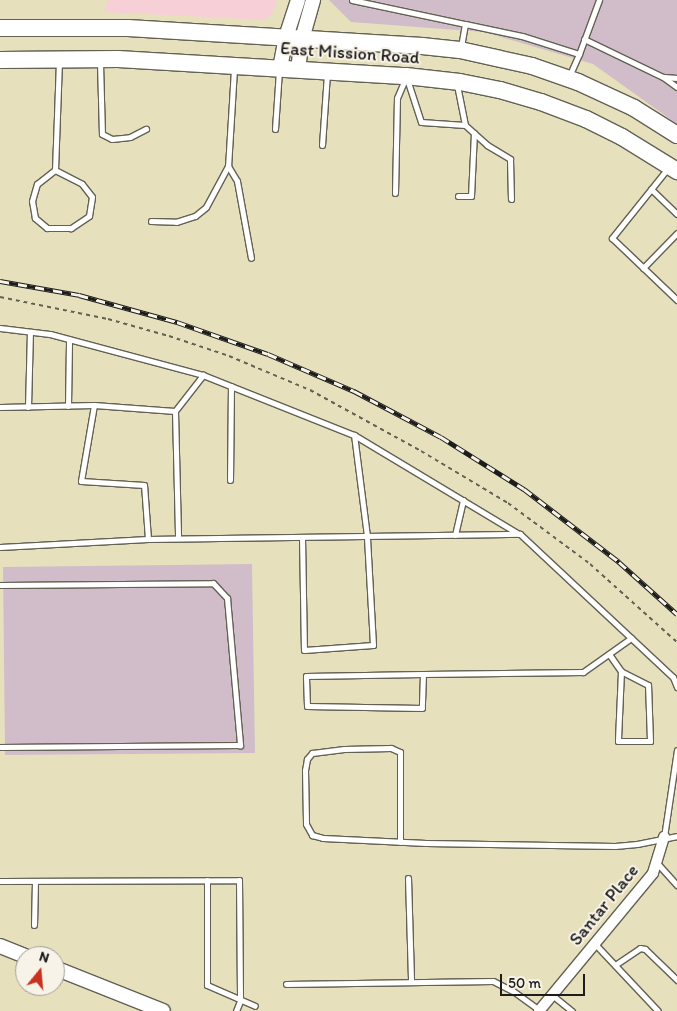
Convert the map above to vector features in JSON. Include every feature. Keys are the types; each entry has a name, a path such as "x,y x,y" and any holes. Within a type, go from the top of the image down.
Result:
{"main road":[{"path":"298,0 294,38 298,70"},
{"path":"280,68 313,0"},
{"name":"East Mission Road","path":"0,28 128,28 460,50 508,60 568,78 626,104 677,134"},
{"name":"East Mission Road","path":"0,60 100,60 280,68 456,81 500,90 541,102 586,119 622,137 673,168"},
{"path":"0,946 15,952"},
{"path":"65,972 163,1011"}],"street":[{"name":"Santar Place","path":"539,1011 653,873 664,837"}],"lane":[{"path":"352,0 522,36 578,54"},
{"path":"568,78 599,0"},
{"path":"460,50 465,24"},
{"path":"584,39 663,77 677,87"},
{"path":"55,170 82,184 92,197 89,216 72,228 47,228 35,218 32,201 37,184 55,170 60,60"},
{"path":"100,60 102,134 112,139 130,137 146,129"},
{"path":"151,220 176,222 195,216 206,207 228,166 234,66"},
{"path":"275,129 280,68"},
{"path":"322,145 328,71"},
{"path":"406,76 421,122 465,125"},
{"path":"395,193 397,98 406,76"},
{"path":"663,77 677,78"},
{"path":"456,81 465,125 487,145 510,159 511,199"},
{"path":"458,196 471,196 474,133"},
{"path":"228,166 237,181 251,258"},
{"path":"673,168 651,189 612,238 677,300"},
{"path":"651,189 677,214"},
{"path":"643,268 677,233"},
{"path":"0,328 69,339 203,375 354,435 520,534 673,676 677,687"},
{"path":"28,407 30,332"},
{"path":"68,406 69,339"},
{"path":"178,538 175,411 203,375"},
{"path":"230,480 231,386"},
{"path":"0,408 94,405 175,411"},
{"path":"94,405 81,482 144,485 148,539"},
{"path":"302,537 304,650 374,645 367,536 354,435"},
{"path":"455,534 463,500"},
{"path":"0,546 178,538 520,534"},
{"path":"0,585 213,583 227,598 240,745 0,747"},
{"path":"423,674 422,708 306,706 306,676 423,674 583,672 632,638"},
{"path":"609,654 621,671 648,685 650,740 618,741 621,671"},
{"path":"400,842 400,752 391,748 344,749 312,753 307,759 305,770 306,824 312,835 323,838 400,842 615,846 637,844 664,837 677,836"},
{"path":"664,837 677,750"},
{"path":"656,862 677,885"},
{"path":"408,878 410,982"},
{"path":"207,880 207,985 255,1006"},
{"path":"0,881 239,880 240,1001 236,1011"},
{"path":"34,925 35,881"},
{"path":"594,943 658,1011"},
{"path":"615,966 640,948 645,949 677,980"},
{"path":"286,984 493,981 514,991 539,1011"},
{"path":"552,995 572,1011"}],"shaded area":[{"path":"108,0 277,0 272,14 264,20 104,12"},
{"path":"329,0 677,0 677,124 593,64 484,32 351,22"},
{"path":"252,564 255,753 5,755 3,567"}],"railway":[{"path":"0,281 79,295 177,322 268,354 354,391 441,437 524,489 619,562 677,614"}]}
